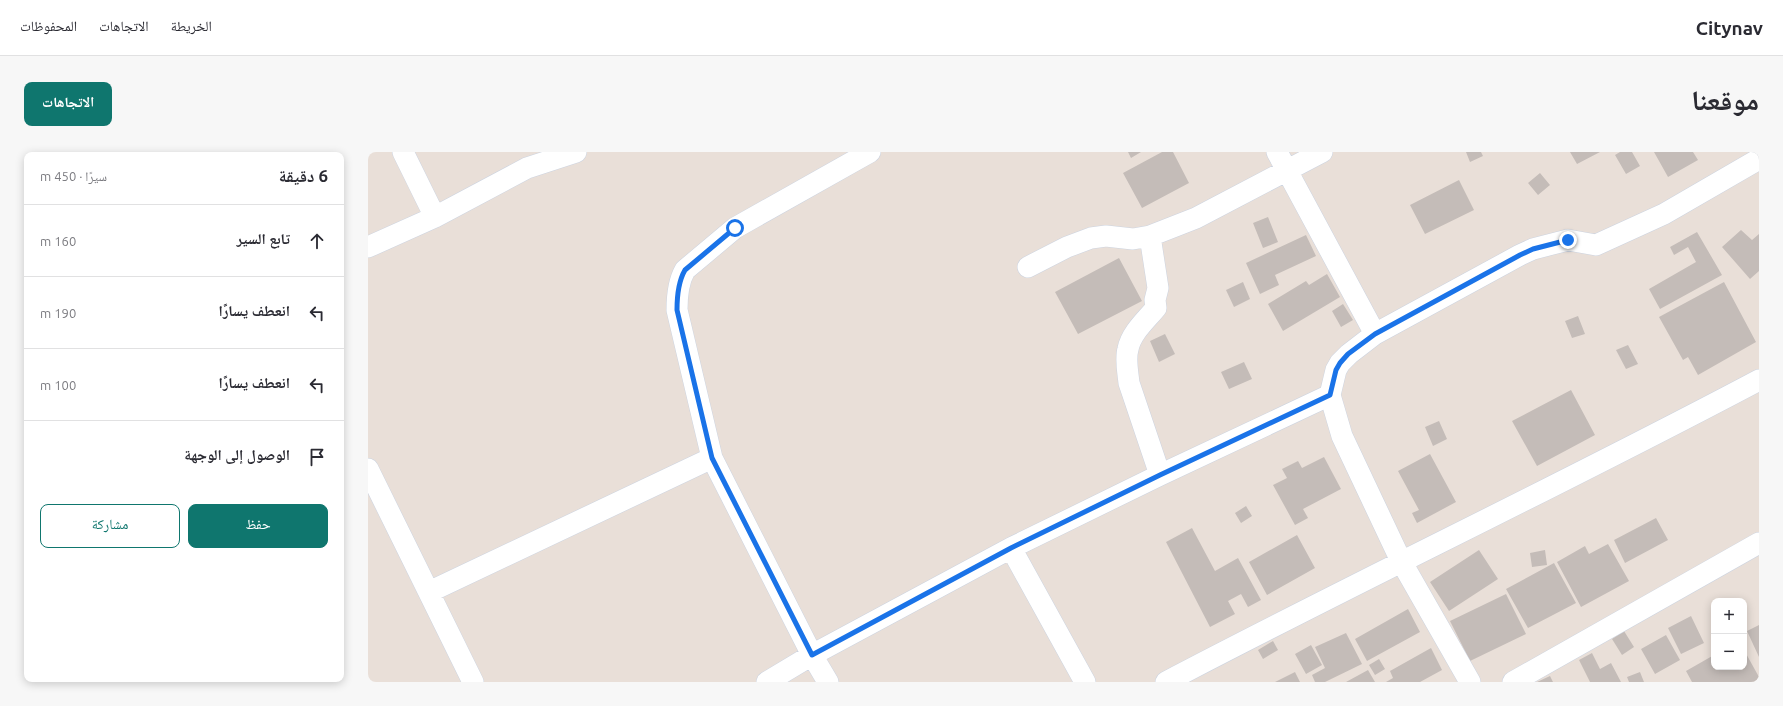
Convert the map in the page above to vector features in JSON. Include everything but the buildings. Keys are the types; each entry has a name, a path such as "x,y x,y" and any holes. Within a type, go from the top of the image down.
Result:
{"street":[{"path":"403,152 435,217"},
{"path":"368,247 435,217 527,168 576,152"},
{"path":"828,682 812,655 712,458 677,310 678,289 681,277 685,270 735,228 870,152"},
{"path":"1277,152 1375,334"},
{"path":"1028,267 1067,247 1091,238 1106,236 1133,239 1150,236 1196,218 1322,152"},
{"path":"1470,682 1401,561 1342,436 1330,395 1336,370 1348,354 1375,334 1526,252 1568,240 1596,245 1664,214 1759,159"},
{"path":"1150,236 1158,288 1155,300 1156,308 1131,340 1127,350 1129,383 1160,475"},
{"path":"1166,682 1759,380"},
{"path":"766,682 812,655 1011,548 1160,475 1330,395"},
{"path":"429,592 712,458"},
{"path":"368,469 473,682"},
{"path":"1513,682 1759,543"},
{"path":"1011,548 1085,682"}],"route":[{"path":"735,228 685,270 681,277 678,289 677,310 712,458 812,655 1011,548 1160,475 1330,395 1336,370 1340,363 1348,354 1375,334 1520,255 1533,249 1568,240"}]}
